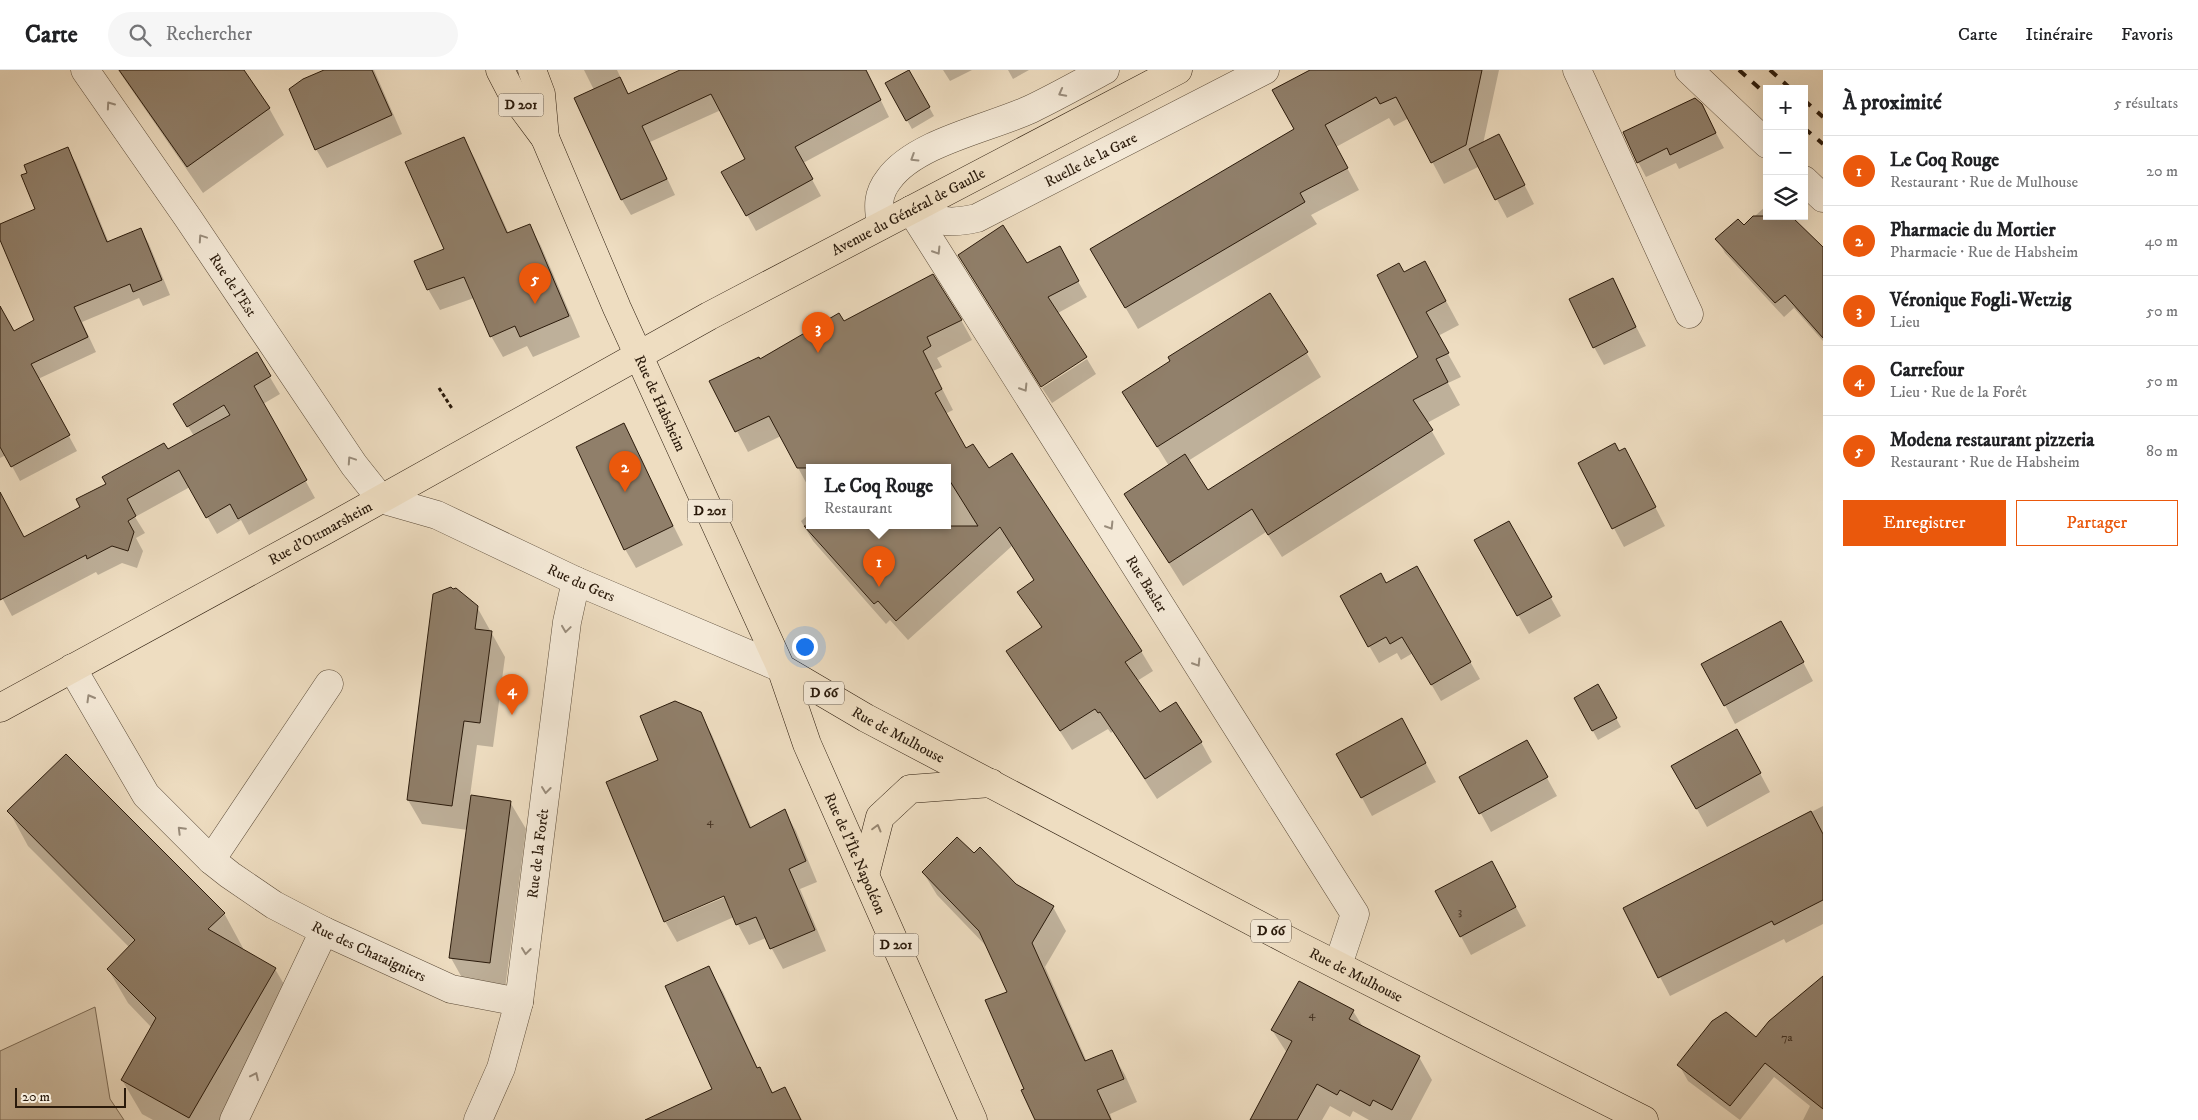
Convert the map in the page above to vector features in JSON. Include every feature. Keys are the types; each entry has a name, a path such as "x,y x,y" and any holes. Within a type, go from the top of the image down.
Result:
{"main road":[{"name":"Rue de Habsheim","path":"500,70 513,95 545,138 638,354 782,668"},
{"name":"Rue de Habsheim","path":"532,70 541,94 545,138"},
{"name":"Avenue du Général de Gaulle","path":"638,354 1178,70"},
{"name":"Rue d'Ottmarsheim","path":"0,708 381,499 638,354"},
{"name":"Rue de Mulhouse","path":"782,668 866,718 1338,965 1617,1114 1644,1120"},
{"name":"Rue de l'Île Napoléon","path":"782,668 807,744 973,1120"},
{"name":"Rue de Mulhouse","path":"865,875 880,817 910,789 991,783"}],"street":[{"name":"Rue de l'Est","path":"85,70 188,218 354,465 381,499"},
{"path":"881,225 877,205 881,190 889,178 903,164 924,151 1032,108 1105,70"},
{"name":"Ruelle de la Gare","path":"911,210 940,221 958,222 977,218 1265,70"},
{"path":"1578,70 1689,314"},
{"path":"1689,70 1763,140"},
{"path":"1808,184 1823,198"},
{"name":"Rue Basler","path":"911,210 1355,914 1338,965"},
{"name":"Rue du Gers","path":"381,499 437,515 576,581 782,668"},
{"name":"Rue de la Forêt","path":"478,1120 501,1068 519,1002 567,622 576,581"},
{"name":"Rue des Chataigniers","path":"72,668 146,794 220,868 274,905 324,931 452,989 519,1002"},
{"path":"220,868 329,684"},
{"path":"234,1120 324,931"}],"path":[{"path":"439,388 453,410"}],"shaded area":[{"path":"95,1007 110,1099 124,1120 0,1120 0,1051"}],"building":[{"path":"119,70 244,70 270,108 187,167"},
{"path":"324,70 372,70 392,115 315,150 289,89 303,79"},
{"path":"680,70 866,70 881,100 795,147 813,179 746,216 721,172 745,159 711,94 642,126 667,179 621,200 574,98 620,77 628,94"},
{"path":"909,70 930,107 906,121 885,83"},
{"path":"1310,70 1482,70 1466,145 1431,163 1396,97 1380,104 1376,97 1325,125 1348,168 1300,193 1305,202 1125,308 1090,249 1294,129 1272,90"},
{"path":"1695,98 1702,104 1716,133 1670,155 1667,148 1637,163 1623,132"},
{"path":"1499,134 1525,185 1495,200 1469,149"},
{"path":"464,137 507,233 530,224 569,316 520,337 515,326 490,337 464,277 427,290 414,261 444,249 405,162"},
{"path":"68,147 107,242 141,228 162,280 133,292 130,284 74,307 88,337 31,364 70,435 11,467 0,447 0,306 14,331 34,320 0,240 0,224 35,209 21,175 27,173 24,165"},
{"path":"1753,216 1763,216 1763,220 1795,220 1823,247 1823,338 1785,295 1775,303 1715,239 1738,219 1744,225"},
{"path":"1003,225 1027,263 1060,246 1079,281 1048,297 1087,357 1041,387 958,255"},
{"path":"1425,261 1446,301 1426,312 1449,353 1436,359 1448,382 1413,400 1433,430 1268,535 1252,509 1169,563 1124,494 1185,454 1208,490 1418,357 1377,275 1399,263 1404,272"},
{"path":"933,274 962,320 927,337 931,346 923,351 942,389 935,393 966,448 973,444 989,468 1012,453 1142,651 1125,662 1160,712 1176,702 1202,742 1145,779 1100,712 1098,713 1095,709 1060,731 1006,651 1042,627 1017,592 1034,580 1000,527 896,621 878,601 874,604 807,529 951,529 951,526 978,526 951,483 951,464 806,464 806,468 797,468 769,416 735,432 709,381 759,357 760,359 839,313 844,321"},
{"path":"1613,278 1636,327 1593,348 1569,299"},
{"path":"1270,293 1308,352 1157,447 1122,392 1170,361 1168,357"},
{"path":"257,352 271,376 254,386 307,480 238,519 230,504 206,518 179,470 127,499 136,516 128,521 134,532 128,551 112,546 87,559 86,555 0,600 0,492 24,537 80,507 76,499 106,484 102,477 164,443 168,449 230,415 224,405 187,427 173,404"},
{"path":"624,423 673,526 624,550 576,447"},
{"path":"1615,443 1619,451 1625,448 1656,507 1612,529 1578,463"},
{"path":"1509,521 1552,597 1517,616 1474,540"},
{"path":"1417,566 1471,662 1431,685 1402,637 1390,644 1386,637 1368,647 1340,596 1381,573 1386,583"},
{"path":"451,587 453,589 456,588 478,606 475,629 492,631 480,723 464,721 452,806 407,800 433,594"},
{"path":"1781,621 1804,662 1724,706 1701,664"},
{"path":"1598,684 1617,718 1592,731 1574,698"},
{"path":"675,701 701,712 750,828 785,809 806,861 789,869 815,930 770,949 756,917 736,925 724,896 664,922 606,782 658,760 640,716"},
{"path":"1402,718 1426,763 1361,798 1336,754"},
{"path":"1737,729 1761,773 1696,809 1671,766"},
{"path":"1527,740 1548,777 1479,814 1459,777"},
{"path":"66,754 225,913 208,929 276,968 189,1118 121,1080 156,1018 107,969 135,940 7,811"},
{"path":"471,795 511,801 490,963 449,958"},
{"path":"1811,811 1823,834 1823,900 1774,925 1772,921 1658,978 1623,908"},
{"path":"957,837 974,853 980,847 1016,884 1054,906 1032,943 1085,1061 1112,1050 1124,1079 1097,1090 1111,1120 1035,1120 1021,1090 1024,1089 985,1000 1007,992 979,931 922,872"},
{"path":"1492,861 1516,907 1460,937 1435,891"},
{"path":"709,966 757,1068 760,1067 772,1093 785,1087 801,1120 645,1120 712,1089 665,986"},
{"path":"1823,976 1823,1109 1765,1063 1730,1106 1677,1065 1712,1021 1726,1012 1756,1037 1769,1021"},
{"path":"1299,981 1354,1010 1349,1019 1420,1056 1392,1110 1373,1100 1370,1106 1340,1090 1337,1095 1317,1084 1297,1120 1250,1120 1292,1041 1271,1030"}],"railway":[{"path":"1739,70 1763,91"},
{"path":"1770,70 1787,85"},
{"path":"1808,104 1823,117"},
{"path":"1806,130 1823,144"}],"place":[{"name":"Modena restaurant pizzeria","path":"535,304"},
{"name":"Véronique Fogli-Wetzig","path":"818,353"},
{"name":"Pharmacie du Mortier","path":"625,492"},
{"name":"Le Coq Rouge","path":"879,587"},
{"name":"Carrefour","path":"512,715"}]}
